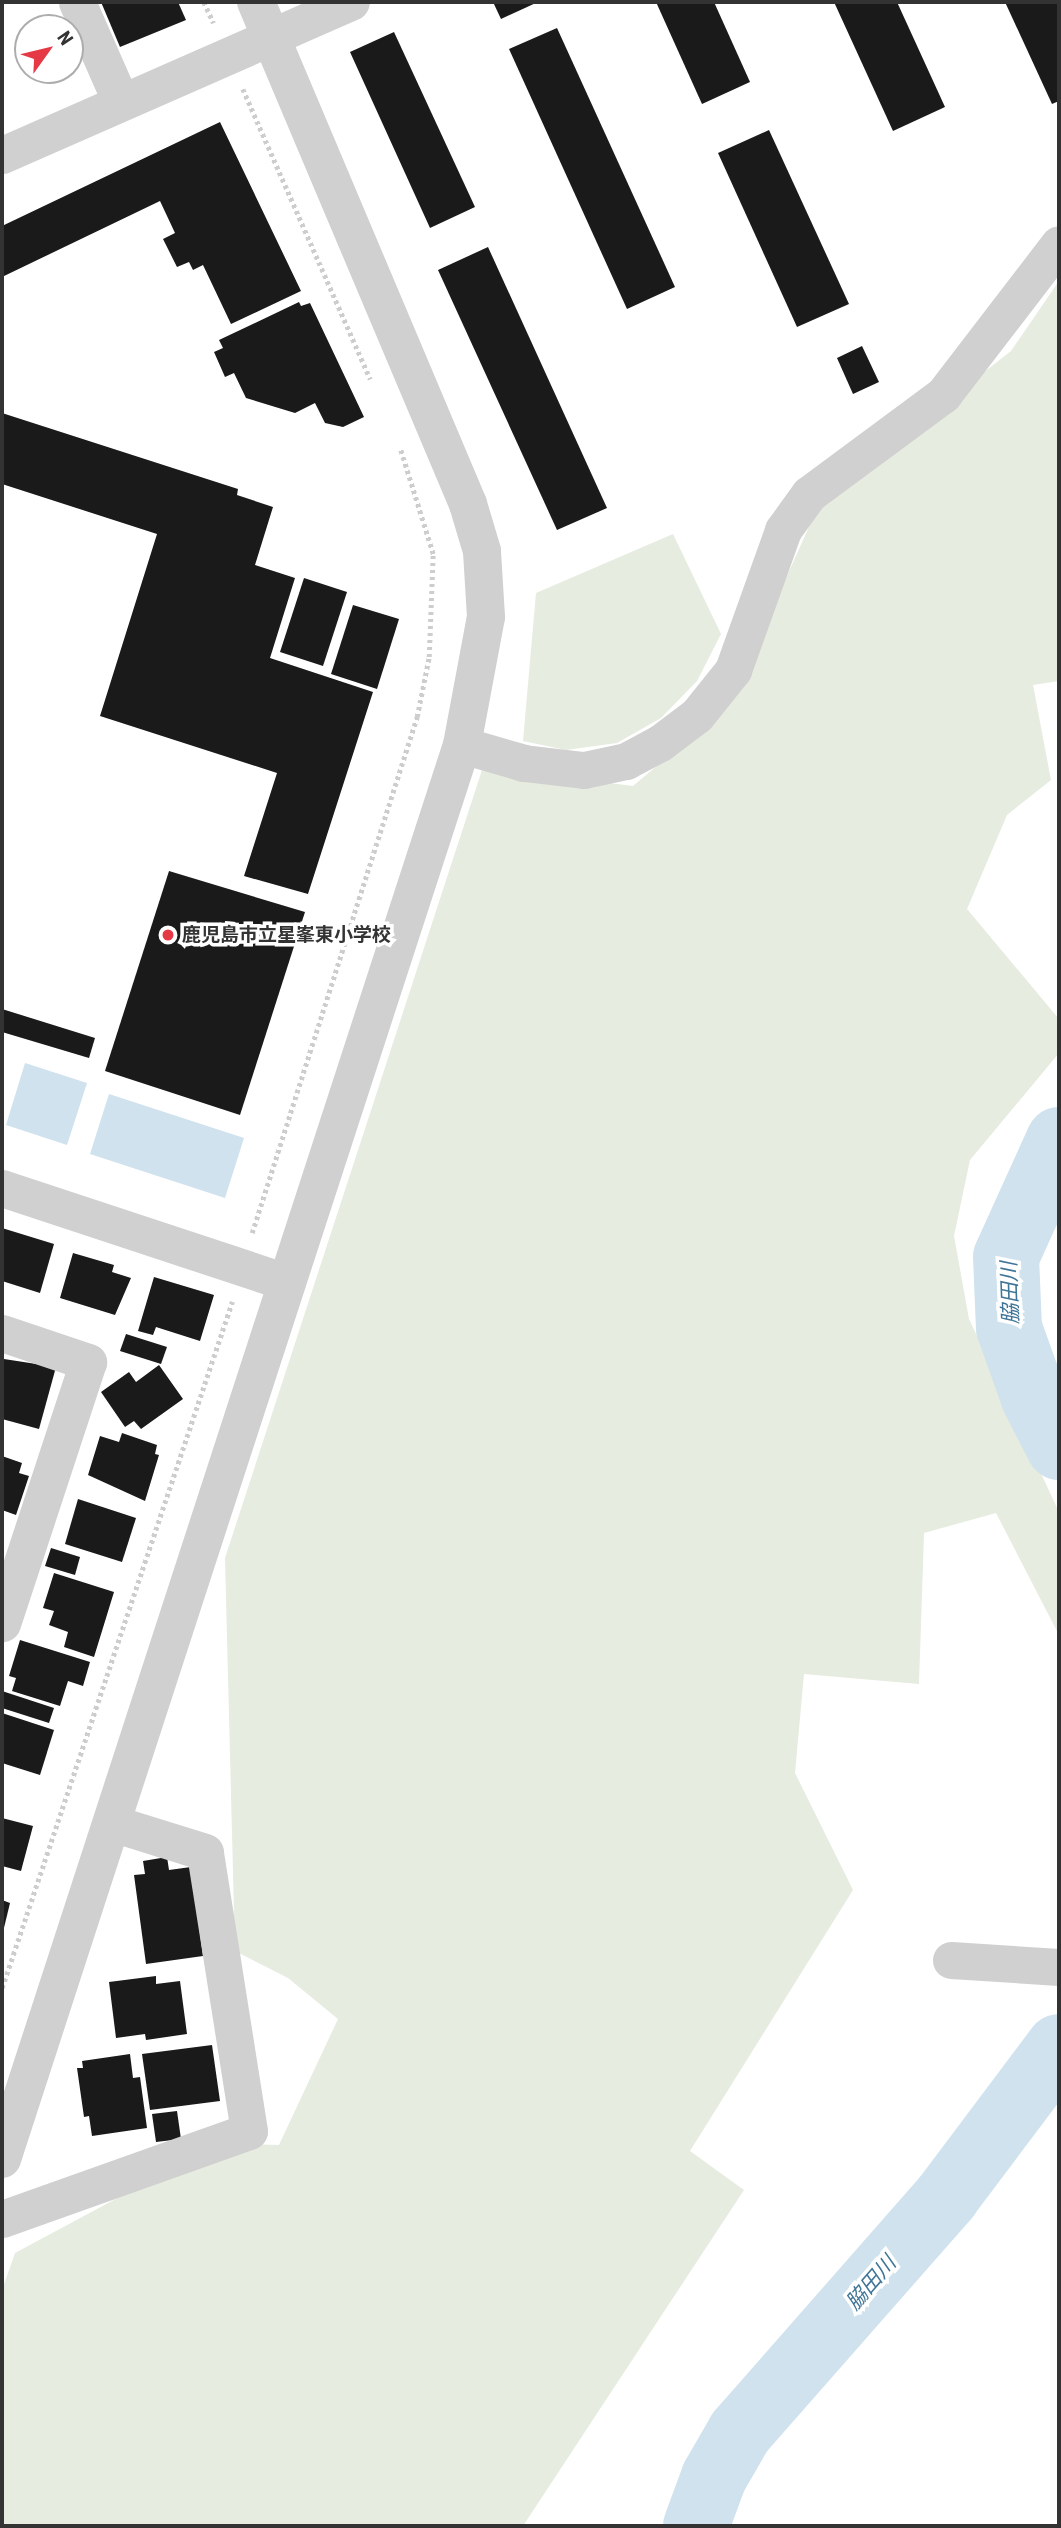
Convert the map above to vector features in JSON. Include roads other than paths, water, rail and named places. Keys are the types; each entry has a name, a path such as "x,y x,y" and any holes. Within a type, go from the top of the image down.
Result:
{"street":[{"path":"77,2 120,100"},
{"path":"2,2158 462,745 486,617 482,551 433,418 256,2"},
{"path":"2,155 120,100 351,2"},
{"path":"462,745 524,763 584,770 626,761 697,715 733,670 783,530 808,494 943,395 1059,244"},
{"path":"2,1188 287,1282"},
{"path":"2,1333 88,1362 14,1544 2,1623"},
{"path":"2,2219 249,2131 205,1853 112,1824"},
{"path":"951,1960 1059,1967"}],"water":[{"path":"25,1063 87,1083 67,1145 6,1125"},
{"path":"109,1094 244,1138 225,1198 90,1154"}],"waterway":[{"name":"脇田川","path":"1059,1140 1006,1257 1009,1328 1034,1398 1059,1447"},
{"name":"脇田川","path":"696,2526 714,2477 740,2432 947,2196 1059,2047"}],"place":[{"name":"鹿児島市立星峯東小学校","path":"168,935"}]}
